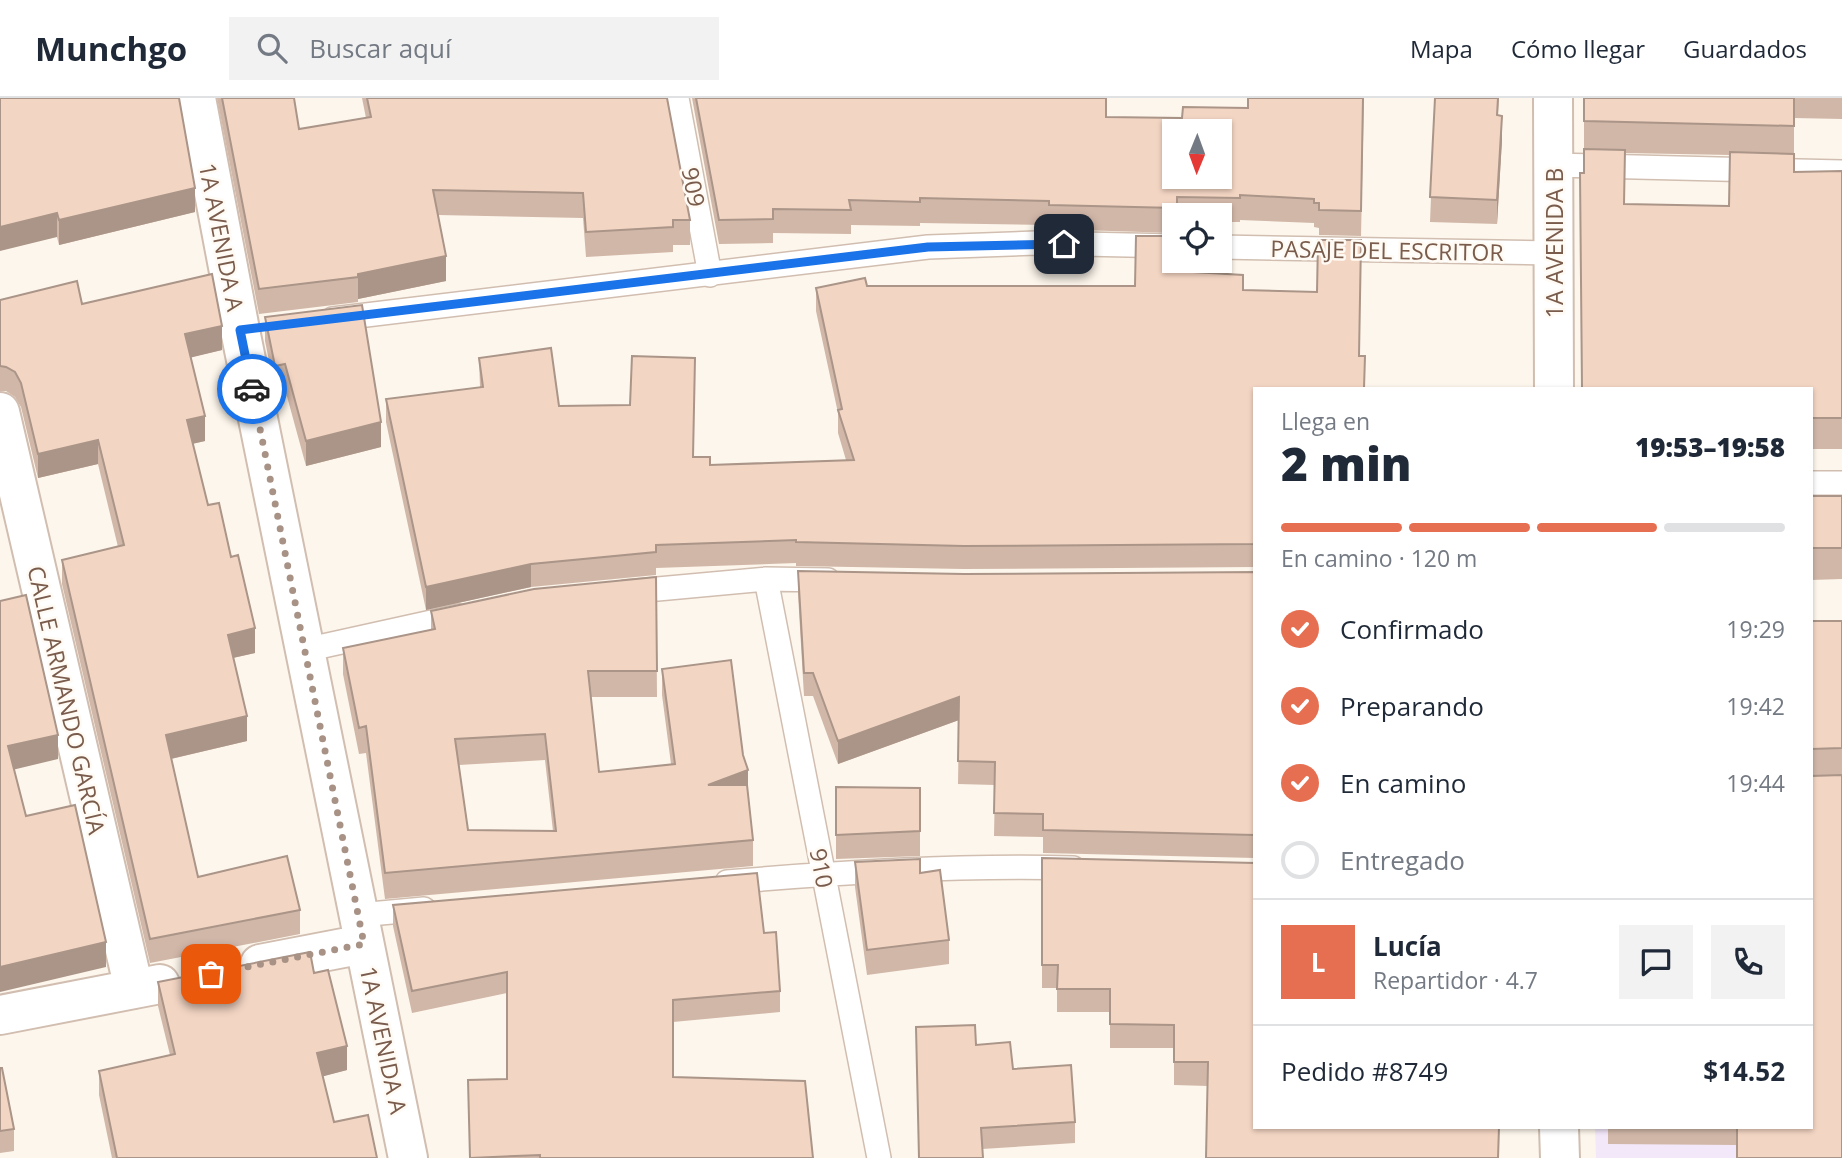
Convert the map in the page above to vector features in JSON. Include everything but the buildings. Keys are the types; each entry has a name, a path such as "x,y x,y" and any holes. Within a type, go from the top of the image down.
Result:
{"street":[{"name":"1A AVENIDA A","path":"196,98 254,328 305,650 408,1158"},
{"name":"1A AVENIDA B","path":"1553,98 1554,387"},
{"name":"CALLE ARMANDO GARCÍA","path":"0,412 134,989"},
{"path":"229,970 361,929"},
{"path":"0,1014 188,978"},
{"path":"1559,1129 1560,1158"}],"lane":[{"name":"909","path":"677,98 710,275"},
{"path":"1553,165 1842,172"},
{"path":"309,322 928,247 1036,243 1162,246"},
{"name":"PASAJE DEL ESCRITOR","path":"1232,247 1553,253"},
{"path":"1813,483 1842,483"},
{"path":"600,594 766,579 845,580"},
{"name":"910","path":"766,579 879,1158"},
{"path":"305,650 477,612"},
{"path":"700,885 823,874 1004,866 1101,868"},
{"path":"361,929 441,907"}],"shaded area":[{"path":"1595,1129 1813,1129 1842,1158 1596,1158"}],"way so far":[{"path":"211,974 364,944 252,389"}],"route":[{"path":"252,389 240,330 928,247 1064,244"}]}
